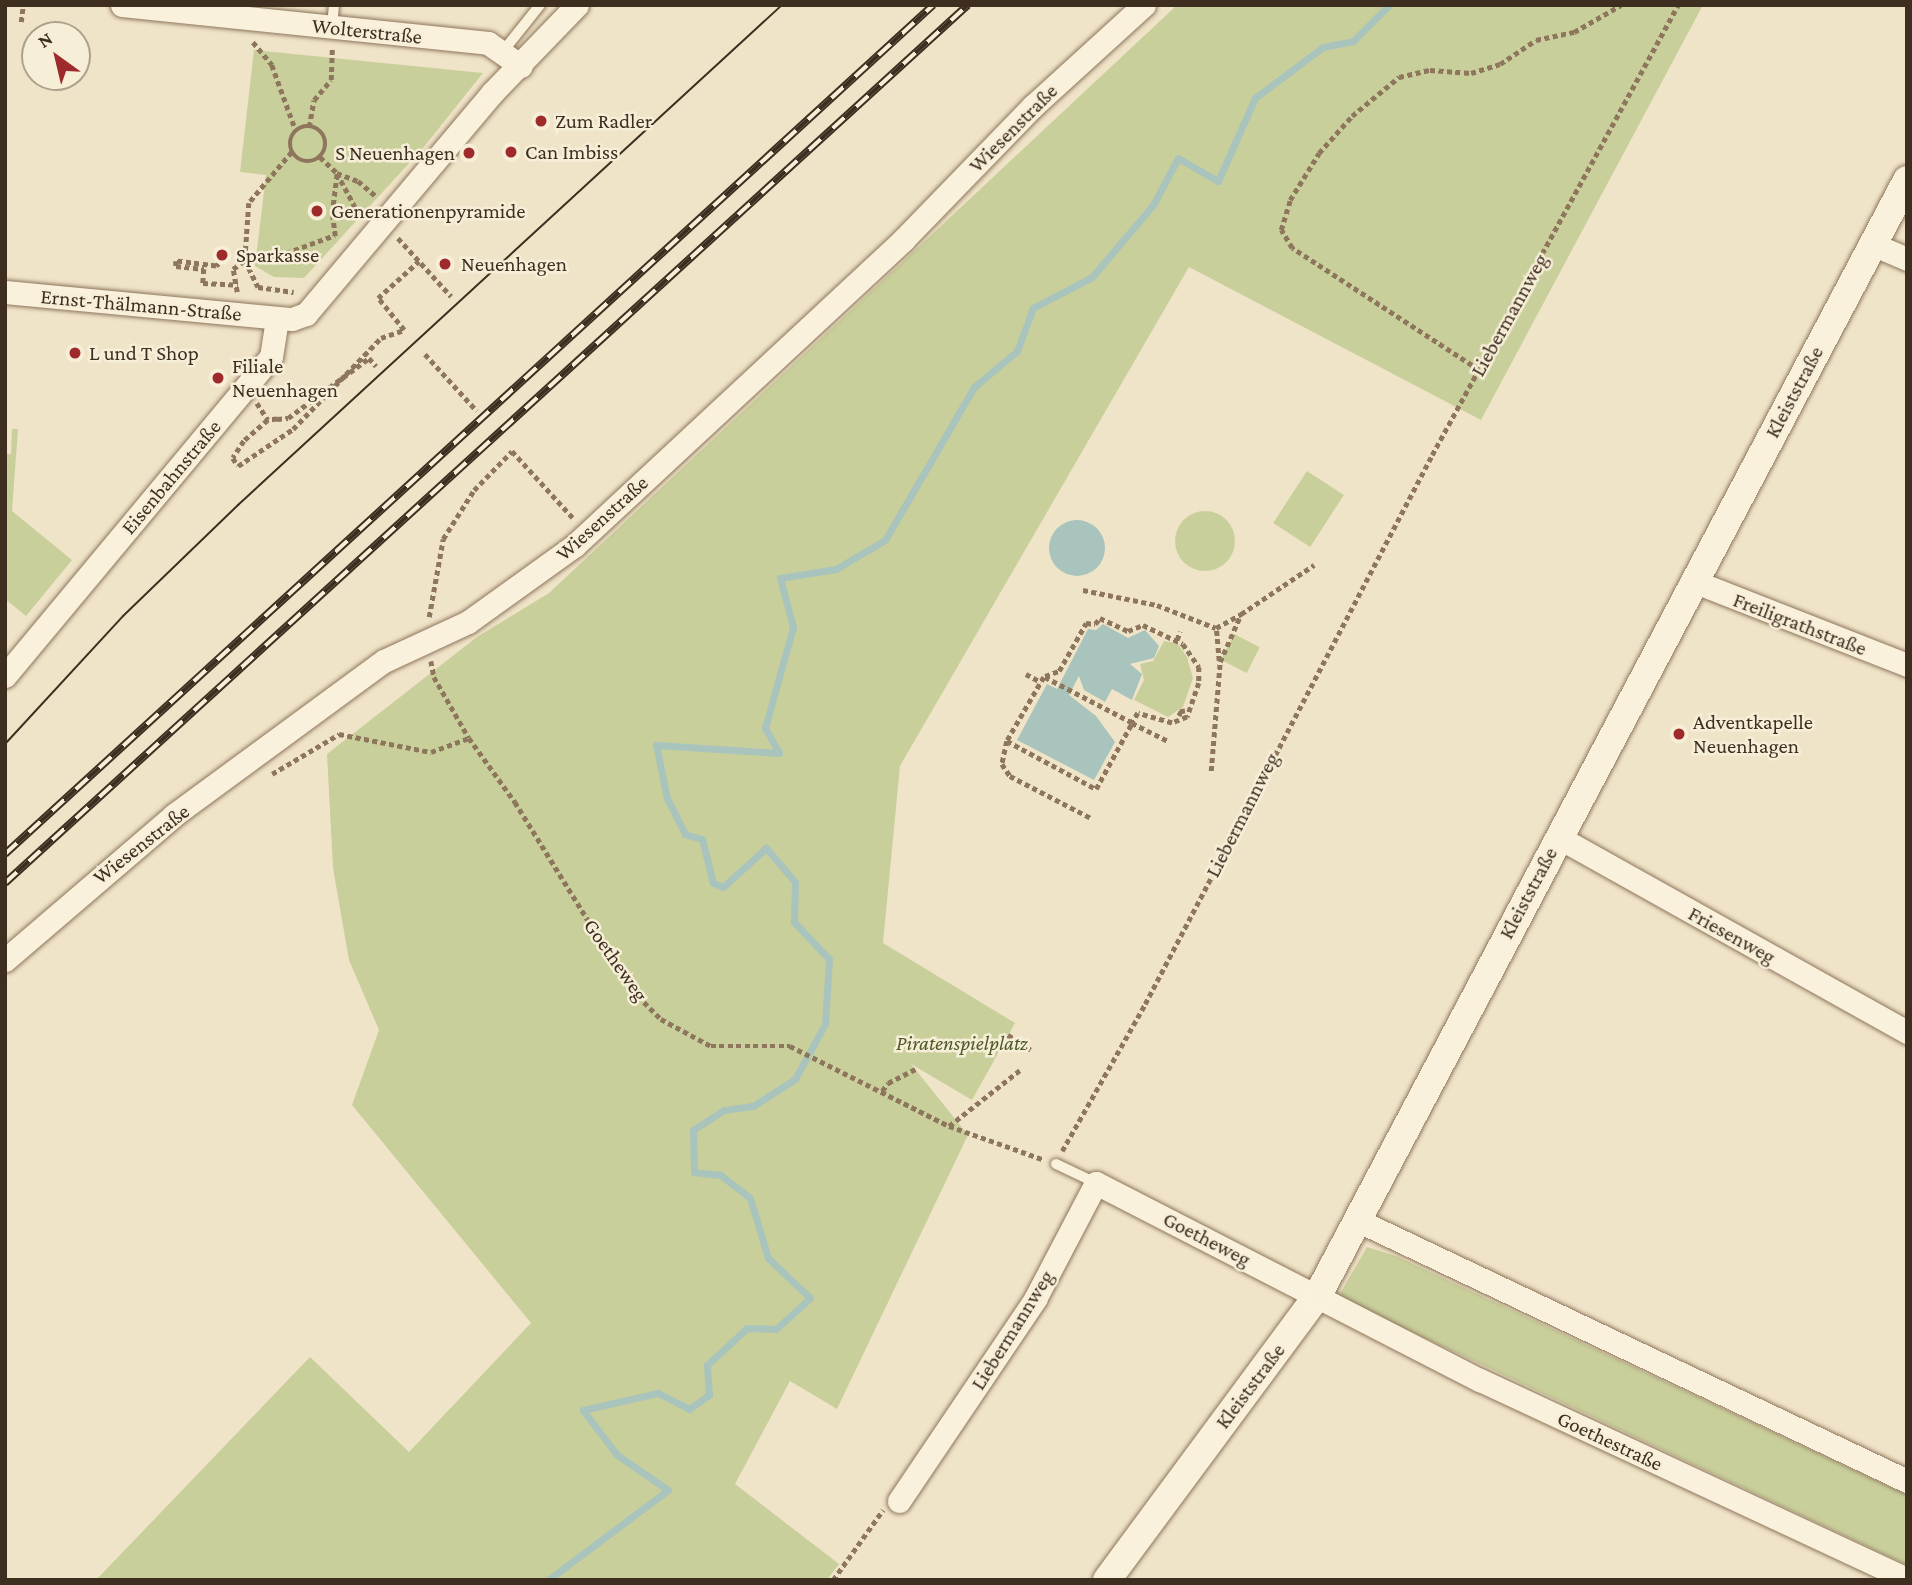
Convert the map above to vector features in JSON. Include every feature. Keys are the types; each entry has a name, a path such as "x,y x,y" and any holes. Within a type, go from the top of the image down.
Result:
{"street":[{"name":"Wolterstraße","path":"122,5 333,16 488,43 505,50 522,66"},
{"path":"277,318 306,314 353,259 390,222 492,93 522,66 577,5"},
{"name":"Wiesenstraße","path":"5,960 174,815 384,661 430,637 468,622 518,590 588,534 903,240 1033,106 1143,5"},
{"name":"Kleiststraße","path":"1107,1580 1318,1295 1907,180"},
{"path":"1872,244 1907,258"},
{"name":"Ernst-Thälmann-Straße","path":"5,292 277,318"},
{"name":"Eisenbahnstraße","path":"5,676 271,357 277,318"},
{"name":"Freiligrathstraße","path":"1693,581 1907,665"},
{"name":"Friesenweg","path":"1558,837 1907,1032"},
{"name":"Goetheweg","path":"1096,1183 1318,1295"},
{"name":"Liebermannweg","path":"899,1501 1035,1299 1096,1183"},
{"path":"1359,1221 1907,1481"},
{"name":"Goethestraße","path":"1318,1295 1591,1433 1907,1579"}],"lane":[{"path":"505,50 541,5"},
{"path":"1056,1164 1096,1183"}],"path":[{"path":"1479,370 1292,248 1281,230 1290,200 1319,152 1352,116 1399,77 1430,69 1471,73 1500,64 1536,40 1574,32 1621,5"},
{"name":"Liebermannweg","path":"1056,1164 1479,370 1678,5"},
{"path":"309,127 314,100 331,80 333,16"},
{"path":"253,43 272,65 296,131"},
{"path":"309,127 296,131 290,140 292,152 304,162 320,157"},
{"path":"309,127 325,139 320,157"},
{"path":"292,152 249,203 245,260 258,287 303,290"},
{"path":"320,157 337,173 358,181 419,261 451,296"},
{"path":"337,173 350,204 363,219 390,222"},
{"path":"337,173 335,234 338,246 353,259"},
{"path":"245,260 286,253 335,234"},
{"path":"233,269 225,258 216,266 176,261 176,266 204,269 203,283 238,285"},
{"path":"376,366 369,358 288,418 268,420 243,441 233,458 238,466 293,429 381,338 404,330 378,298 419,261"},
{"path":"425,354 477,411"},
{"path":"429,610 435,566 456,514 512,451 588,534"},
{"path":"1216,628 1314,565"},
{"path":"1083,590 1157,605 1216,628"},
{"path":"1220,662 1241,614"},
{"path":"1007,741 1096,789 1138,713 1172,723 1186,714 1199,683 1199,667 1193,653 1177,640 1143,625 1128,632 1100,618 1095,624 1086,623 1059,671 1043,679 1007,741 1002,764 1010,776 1091,818"},
{"path":"1211,771 1220,662 1216,628"},
{"path":"1177,640 1181,631"},
{"name":"Goetheweg","path":"430,637 434,677 469,738 515,802 616,965 661,1019 711,1046 790,1046 949,1126 1056,1164"},
{"path":"1026,674 1052,681 1170,742"},
{"path":"340,734 431,752 469,738"},
{"path":"1008,1035 1031,1050"},
{"path":"882,1091 918,1068"},
{"path":"949,1126 1020,1070"},
{"path":"833,1580 877,1513 899,1501"}],"green space":[{"name":"Piratenspielplatz","path":"1177,5 1703,5 1481,420 1189,267 900,766 883,943 1015,1023 972,1100 911,1064 968,1135 837,1409 790,1381 735,1484 839,1564 827,1580 96,1580 310,1357 409,1452 531,1323 352,1105 379,1030 349,960 333,868 327,754 477,637 549,593"},
{"path":"254,50 483,73 423,148 304,278 274,277 255,266 266,175 240,172"},
{"path":"12,429 18,429 12,511 72,560 26,616 5,599 5,454 11,454"},
{"path":"1307,471 1344,495 1310,547 1273,523"},
{"path":"1205,511 1226,520 1235,541 1226,562 1205,571 1184,562 1175,541 1184,520"},
{"path":"1234,634 1260,647 1247,673 1221,660"},
{"path":"1164,641 1178,644 1187,657 1193,678 1183,707 1168,717 1134,700 1144,680 1140,664 1153,661"},
{"path":"1367,1247 1396,1256 1907,1495 1907,1565 1338,1297"}],"water":[{"path":"1077,520 1092,525 1100,533 1105,548 1100,563 1092,571 1077,576 1062,571 1054,563 1049,548 1054,533 1062,525"},
{"path":"1103,624 1128,638 1145,630 1159,646 1154,658 1130,664 1142,674 1132,700 1112,689 1105,702 1084,690 1079,676 1069,695 1096,716 1115,742 1094,780 1017,740 1047,684 1057,689 1088,629 1096,630"}],"waterway":[{"path":"548,1580 668,1490 617,1455 583,1410 658,1393 689,1409 709,1395 707,1365 747,1328 776,1329 810,1298 768,1258 750,1198 721,1175 694,1172 693,1130 724,1110 753,1106 795,1079 825,1024 829,959 794,922 795,882 766,848 723,887 713,883 702,839 685,834 667,798 656,745 779,753 765,728 793,627 780,578 836,569 885,540 974,387 1017,351 1033,308 1092,277 1153,205 1178,158 1218,181 1255,98 1323,47 1353,41 1389,5"}],"tram line":[{"path":"5,744 123,616 238,505 782,5"}],"railway":[{"path":"5,854 933,5"},
{"path":"5,883 968,5"}],"place":[{"name":"Zum Radler","path":"541,121"},
{"name":"Can Imbiss","path":"511,152"},
{"name":"S Neuenhagen","path":"469,153"},
{"name":"Generationenpyramide","path":"317,211"},
{"name":"Sparkasse","path":"222,255"},
{"name":"Neuenhagen","path":"445,264"},
{"name":"L und T Shop","path":"75,353"},
{"name":"Filiale Neuenhagen","path":"218,378"},
{"name":"Adventkapelle Neuenhagen","path":"1679,734"}]}
